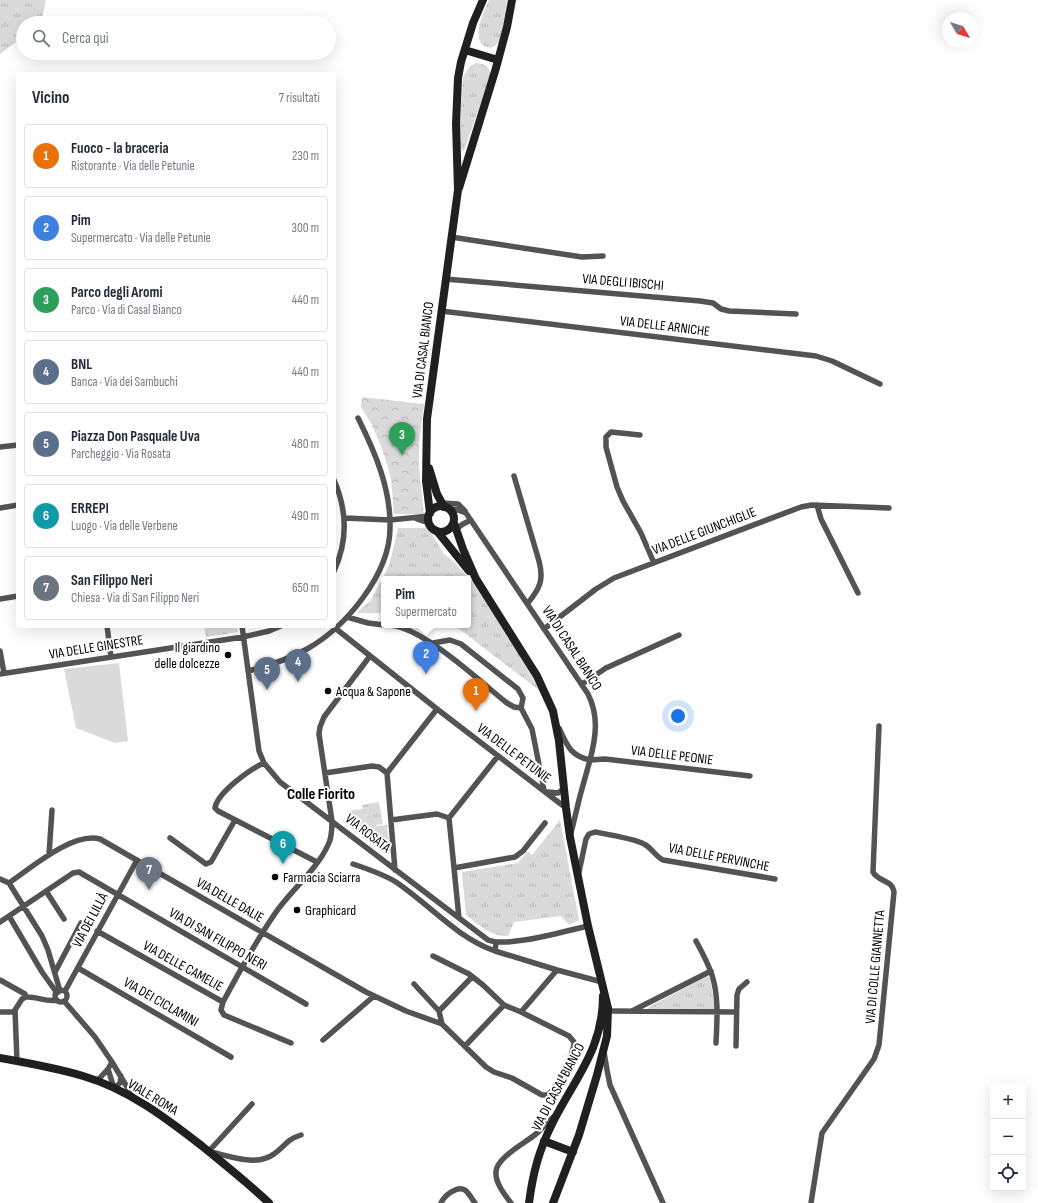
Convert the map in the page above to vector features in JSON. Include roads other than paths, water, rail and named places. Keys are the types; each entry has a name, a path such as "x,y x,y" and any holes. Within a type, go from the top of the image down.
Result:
{"main road":[{"name":"VIA DI CASAL BIANCO","path":"458,190 456,124 458,78 461,62 482,0"},
{"name":"VIA DI CASAL BIANCO","path":"430,517 427,492 427,419 458,190 498,60 512,0"},
{"path":"465,50 498,60"},
{"path":"426,459 437,494 445,506 454,515 455,526 447,530 437,531"},
{"path":"445,506 438,507 430,517 434,530 437,531 476,579"},
{"name":"VIA DI CASAL BIANCO","path":"455,526 476,579 543,687 551,704 557,726 570,837 588,926 609,1011 608,1032 594,1086 573,1152 553,1203"},
{"name":"VIA DI CASAL BIANCO","path":"529,1203 534,1169 544,1141 557,1115 583,1071 596,1040 603,1008 602,982"},
{"name":"VIALE ROMA","path":"0,1058 83,1076 133,1097 209,1151 242,1178 269,1203"},
{"path":"544,1141 573,1152"}],"street":[{"path":"451,237 582,258 603,256"},
{"name":"VIA DEGLI IBISCHI","path":"445,279 700,301 712,303 721,309 728,310 796,314"},
{"name":"VIA DELLE ARNICHE","path":"441,311 816,356 832,361 880,384"},
{"path":"336,627 347,617 369,589 382,562 389,540 390,520 386,488 371,443 358,418"},
{"path":"640,435 611,432 606,437 606,443 620,494 641,533 654,563"},
{"path":"0,447 16,445"},
{"path":"514,476 542,573 540,585 528,603"},
{"path":"336,485 341,498 345,518 342,546 336,566"},
{"name":"VIA DI CASAL BIANCO","path":"445,506 458,504 462,507 590,697 596,721 595,736 570,837"},
{"path":"0,508 16,505"},
{"path":"817,505 821,519 858,593"},
{"name":"VIA DELLE GIUNCHIGLIE","path":"544,629 603,584 614,578 801,507 817,505 889,508"},
{"path":"445,506 466,514"},
{"path":"345,518 390,520 430,517"},
{"path":"455,526 471,520"},
{"path":"0,599 16,596"},
{"path":"347,617 368,623 381,625"},
{"path":"107,628 111,657"},
{"name":"VIA ROSATA","path":"242,628 259,751 264,763 280,782 459,918 486,938 496,943"},
{"name":"VIA DELLE GINESTRE","path":"2,673 243,637 276,628"},
{"path":"248,671 294,655 316,644 335,628"},
{"name":"VIA DELLE PETUNIE","path":"335,628 566,808"},
{"path":"403,628 433,643 507,703 514,707 521,708"},
{"path":"582,684 603,670 679,635"},
{"path":"433,643 450,640 461,644 518,689 523,698 521,708 532,729 544,790 558,793 562,790 564,785"},
{"path":"0,651 2,673"},
{"path":"223,1002 241,967 262,932 283,903 317,862 329,843 332,821 320,725 324,717 370,656"},
{"path":"395,870 387,772 437,709"},
{"name":"VIA DI CASAL BIANCO","path":"557,726 572,752 578,756 590,760"},
{"name":"VIA DI COLLE GIANNETTA","path":"811,1203 822,1133 874,1060 880,1045 894,892 892,885 876,877 872,870 879,726"},
{"path":"459,918 449,818 498,756"},
{"name":"VIA DELLE PEONIE","path":"590,760 605,759 750,776"},
{"path":"264,763 247,773 223,794 215,805 215,808 235,820 317,862"},
{"path":"325,773 371,766 379,767 387,772"},
{"path":"49,855 52,810"},
{"path":"392,820 437,814 449,818"},
{"path":"170,838 206,864 211,862 235,820"},
{"path":"454,868 515,857 523,851 545,823"},
{"name":"VIA DELLE PERVINCHE","path":"578,876 586,839 589,834 595,832 642,842 650,848 657,857 664,860 775,879"},
{"name":"VIA DELLE DALIE","path":"9,883 49,855 71,843 95,838 106,842 374,996 406,1011 442,1024"},
{"name":"VIA DEI LILLÀ","path":"60,992 78,968 137,860"},
{"name":"VIA ROSATA","path":"353,864 394,881 474,942 495,951 602,982"},
{"name":"VIA DI SAN FILIPPO NERI","path":"46,891 74,872 78,871 306,1004"},
{"path":"0,879 9,883 42,936 48,950 60,992"},
{"path":"0,922 46,891 64,918"},
{"path":"9,916 42,972 60,992 67,994 67,998 64,1001"},
{"path":"55,972 81,923"},
{"path":"495,951 496,943 518,941 588,926"},
{"name":"VIA DELLE CAMELIE","path":"97,931 223,1002 221,1011 224,1015 291,1043"},
{"path":"696,941 711,971 716,991 716,1043"},
{"path":"414,984 438,1011 442,1024 490,1070 512,1078 542,1095 547,1096 551,1093 573,1050 574,1042 569,1036 504,1005 483,985 462,970 434,956"},
{"name":"VIA DEI CICLAMINI","path":"78,968 231,1057"},
{"path":"521,1012 557,970"},
{"path":"631,1012 711,971"},
{"path":"438,1011 472,977"},
{"path":"0,980 25,994 26,997"},
{"path":"736,1046 737,993 739,988 747,982"},
{"path":"57,1000 56,996 60,992"},
{"path":"323,1040 374,996"},
{"path":"17,1061 15,1012 18,1003 26,997 52,1002 57,1000 64,1001 95,1037 133,1097"},
{"path":"465,1046 504,1005"},
{"path":"609,1011 736,1012"},
{"path":"0,1012 15,1012"},
{"path":"604,1047 610,1084"},
{"path":"97,1081 112,1062"},
{"path":"108,1069 114,1088 120,1083 121,1076"},
{"path":"594,1086 599,1077 606,1077 663,1203"},
{"path":"209,1151 252,1104"},
{"path":"511,1203 497,1179 496,1168 508,1154 525,1143 550,1119 557,1115"},
{"path":"209,1151 250,1160 260,1160 270,1156 290,1139 301,1134"},
{"path":"441,1203 446,1196 456,1190 462,1189 466,1191 475,1203"}],"place":[{"name":"Parco degli Aromi","path":"402,455"},
{"name":"Il giardino delle dolcezze","path":"228,655"},
{"name":"Pim","path":"426,674"},
{"name":"BNL","path":"298,682"},
{"name":"Piazza Don Pasquale Uva","path":"267,690"},
{"name":"Acqua & Sapone","path":"328,691"},
{"name":"Fuoco - la braceria","path":"476,711"},
{"name":"ERREPI","path":"283,864"},
{"name":"Farmacia Sciarra","path":"275,877"},
{"name":"San Filippo Neri","path":"149,890"},
{"name":"Graphicard","path":"297,910"}],"district":[{"name":"Colle Fiorito","path":"321,794"}]}
